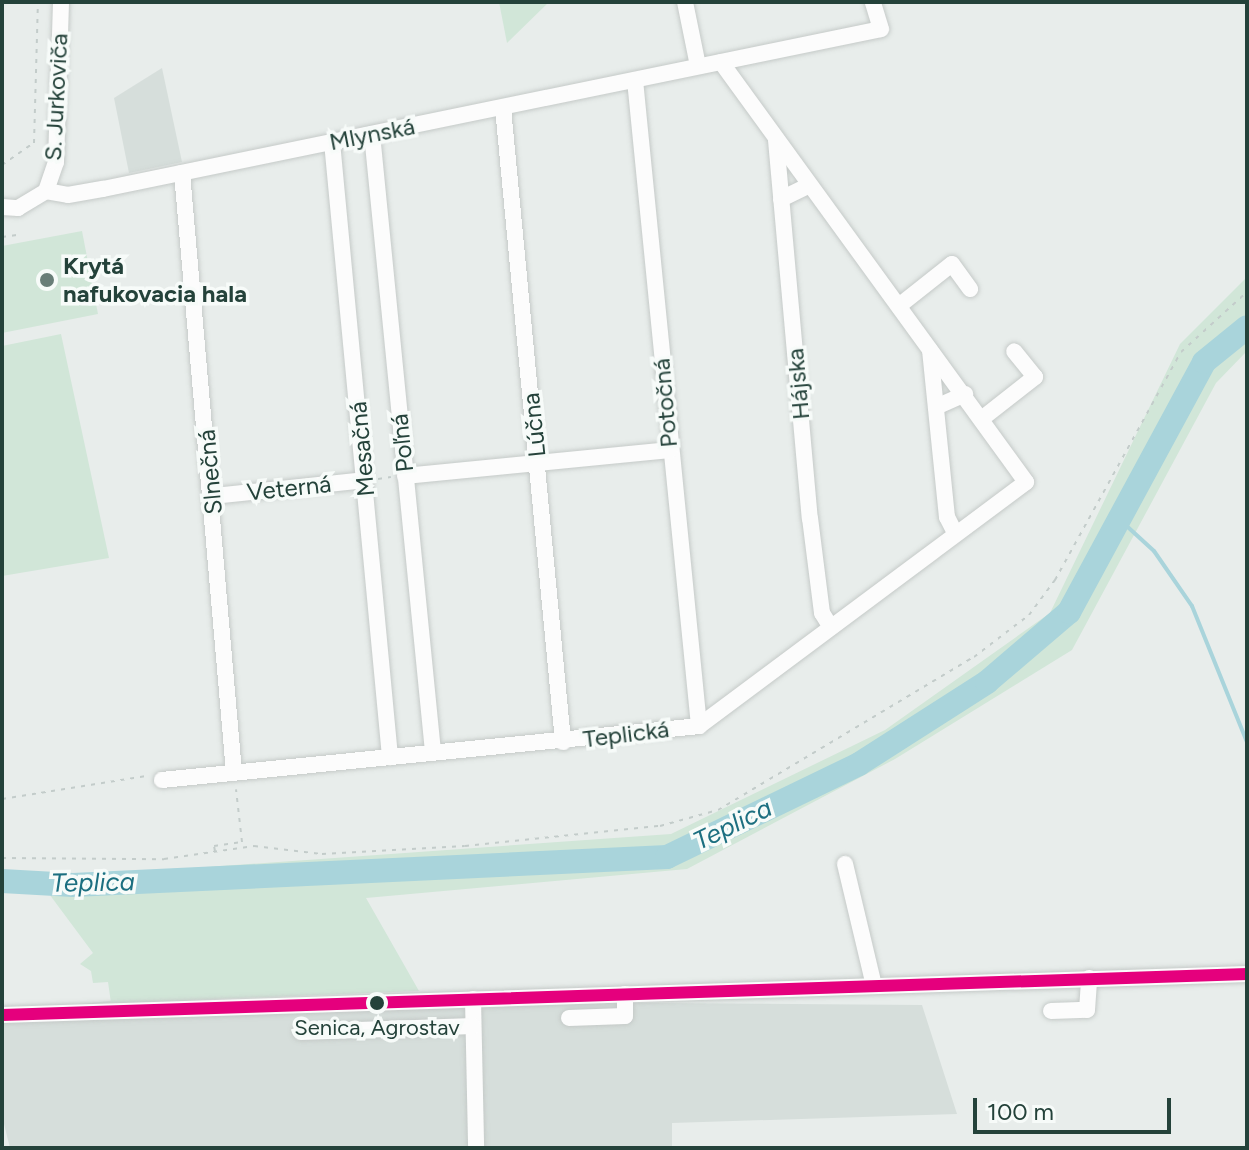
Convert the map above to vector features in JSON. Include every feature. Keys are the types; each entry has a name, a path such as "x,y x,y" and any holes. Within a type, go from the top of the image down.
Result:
{"street":[{"name":"S. Jurkoviča","path":"2,207 18,208 46,191 56,162 61,2"},
{"path":"685,2 698,66"},
{"name":"Mlynská","path":"46,191 68,195 182,173 881,29 873,2"},
{"name":"Teplická","path":"162,780 699,726 1026,482 984,417 930,350 721,62"},
{"name":"Potočná","path":"635,80 699,726"},
{"name":"Lúčna","path":"503,108 563,742"},
{"name":"Poľná","path":"372,134 433,752"},
{"name":"Hájska","path":"776,140 810,518 822,613 830,626"},
{"name":"Mesačná","path":"332,142 390,757"},
{"name":"Slnečná","path":"182,173 213,496 234,772"},
{"path":"781,199 810,185"},
{"path":"900,305 952,264 970,289"},
{"name":"Teplická","path":"930,350 947,517 955,533"},
{"path":"984,417 1035,377 1014,351"},
{"path":"936,407 965,394"},
{"path":"405,476 670,450"},
{"name":"Veterná","path":"213,496 365,480"},
{"path":"845,864 874,986"},
{"path":"2,1015 1247,974"},
{"path":"1051,1011 1087,1010 1089,978"},
{"path":"569,1018 625,1016 625,994"},
{"path":"473,999 476,1148"},
{"path":"301,1032 473,1026"}],"path":[{"path":"2,165 34,143 38,2"},
{"path":"2,237 17,235"},
{"path":"365,480 405,476"},
{"path":"215,852 214,846 242,842 234,772"},
{"path":"2,799 65,792 111,779 162,780"}],"shaded area":[{"path":"162,68 182,162 129,173 114,98"},
{"path":"127,999 922,1005 957,1114 672,1123 672,1148 10,1148 2,1116 2,1013"}],"green space":[{"path":"499,2 549,2 507,43"},
{"name":"Krytá nafukovacia hala","path":"82,231 98,314 2,333 2,246"},
{"path":"1247,277 1247,351 1216,383 1072,650 895,759 687,869 366,898 419,991 111,1003 108,982 93,983 91,971 80,964 93,953 38,879 671,834 885,730 1050,613 1180,344"},
{"path":"61,334 109,558 2,576 2,346"}],"waterway":[{"name":"Teplica","path":"2,881 73,885 667,857 859,764 987,682 1069,612 1204,362 1247,327"},
{"path":"1119,519 1154,551 1192,606 1247,742"}],"transit line":[{"path":"2,1015 1247,974"}],"place":[{"name":"Krytá nafukovacia hala","path":"47,280"},
{"name":"Senica, Agrostav","path":"377,1003"}]}
